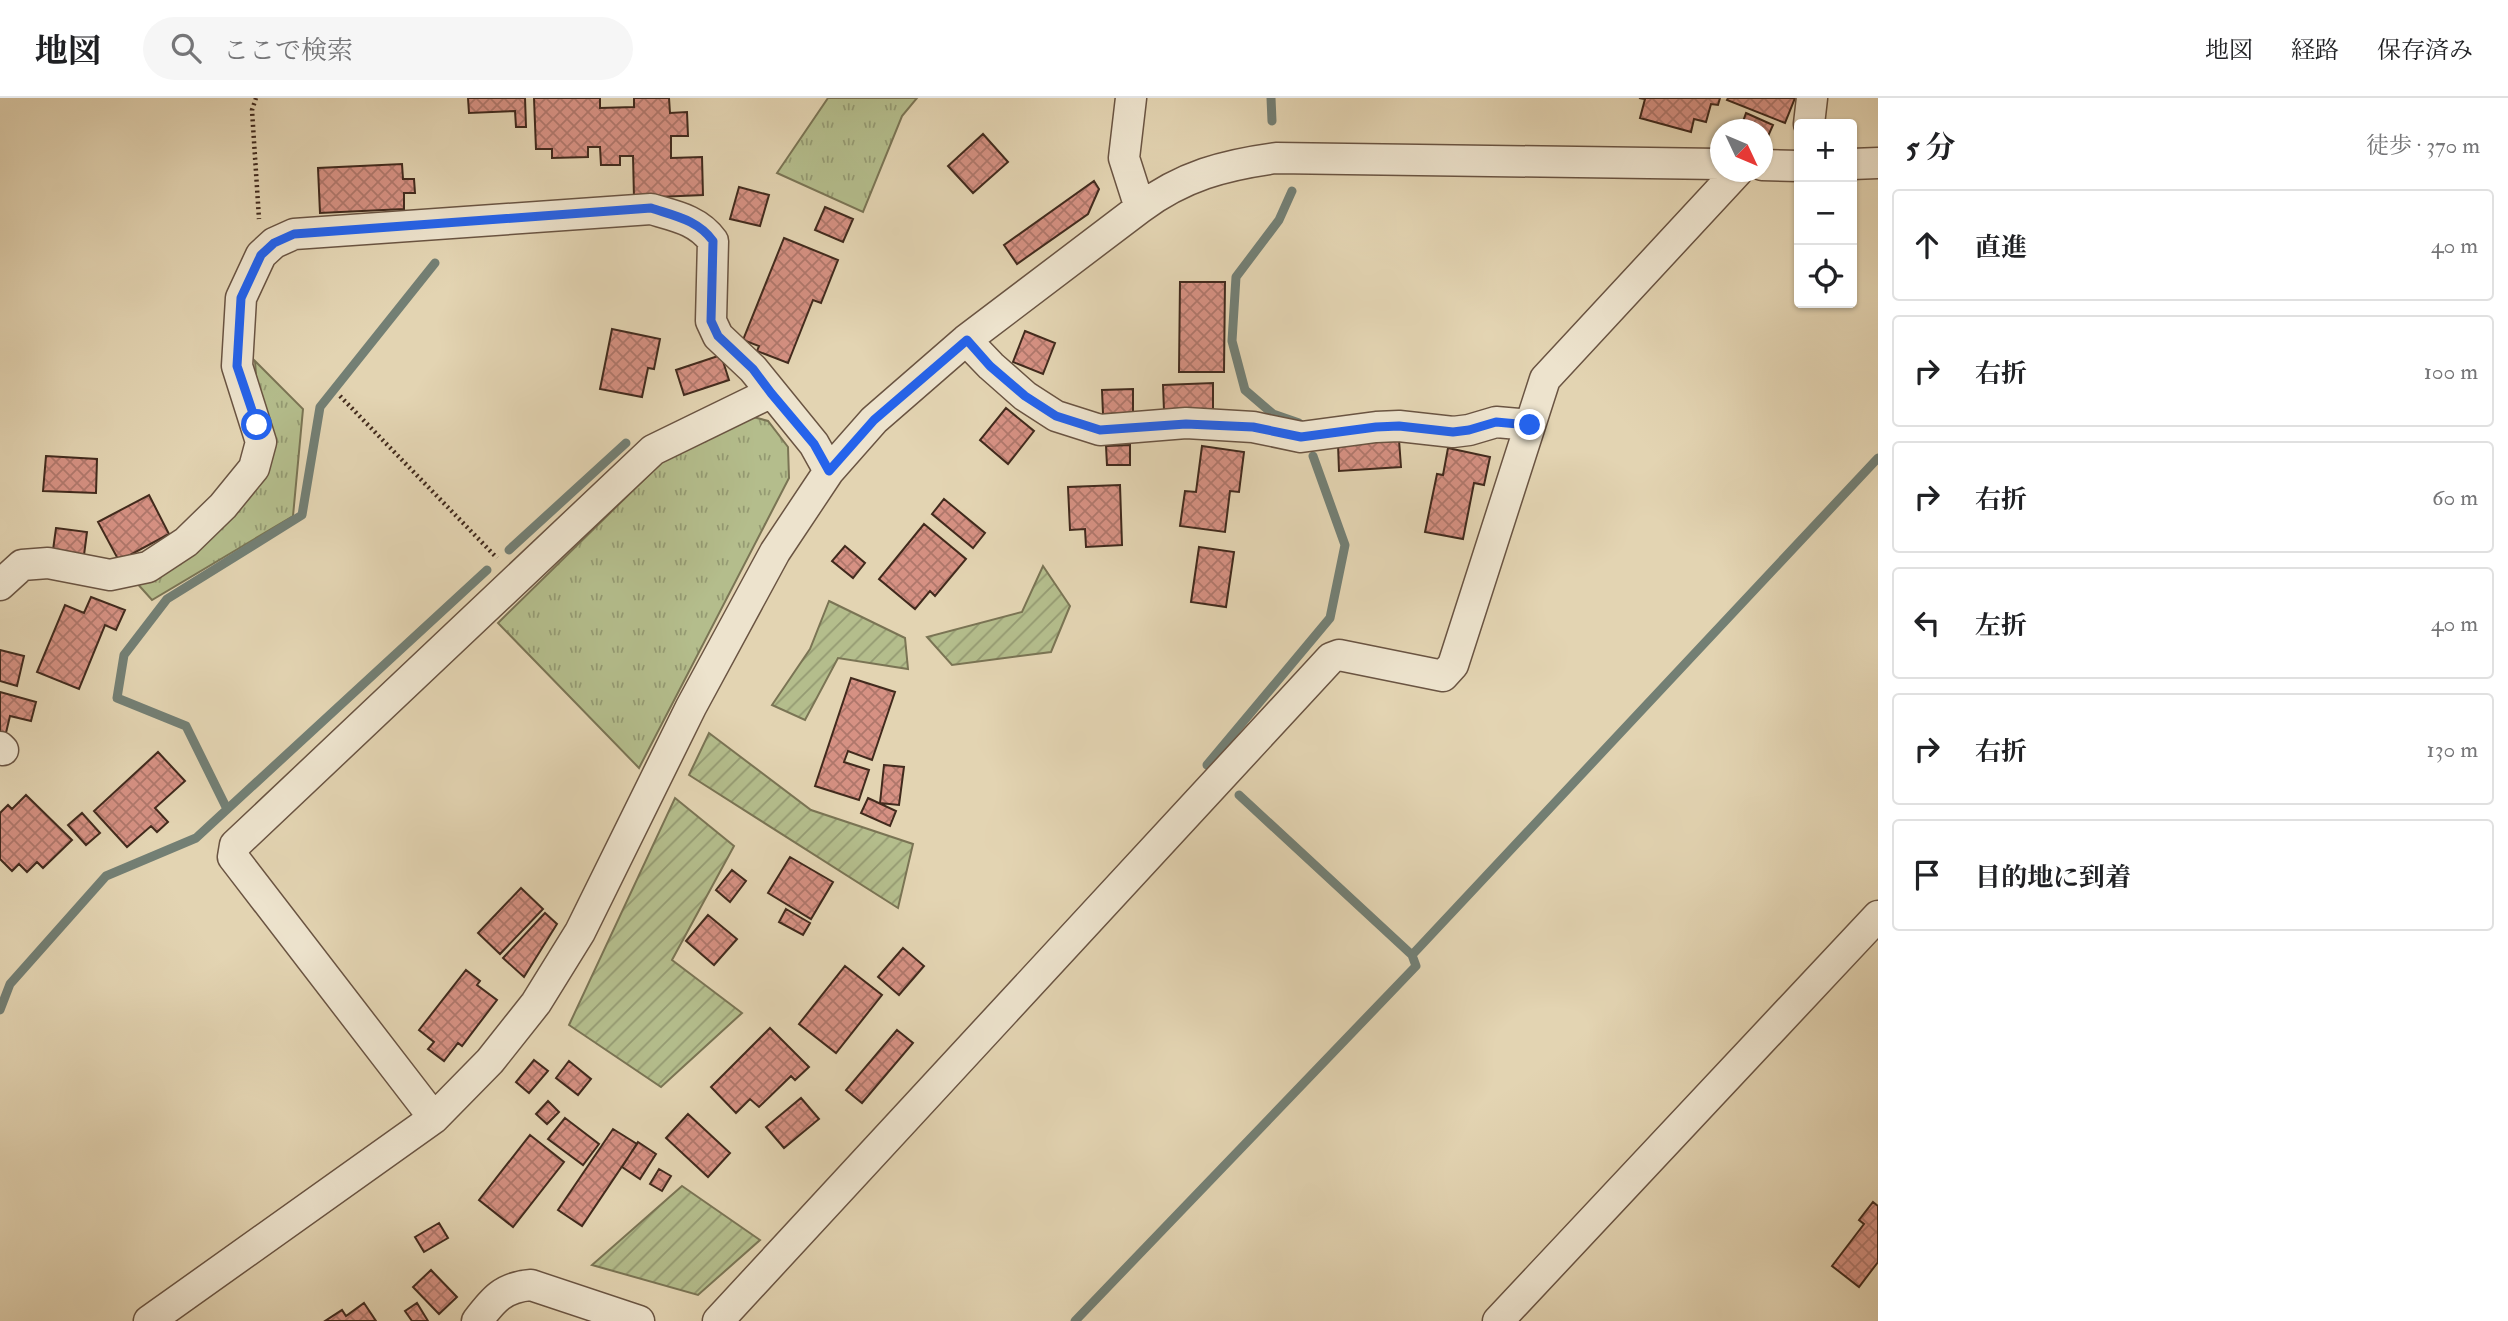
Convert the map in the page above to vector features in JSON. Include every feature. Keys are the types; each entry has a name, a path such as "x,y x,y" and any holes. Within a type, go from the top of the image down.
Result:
{"street":[{"path":"1131,98 1124,158 1140,208"},
{"path":"1810,119 1811,98"},
{"path":"149,1321 434,1118 490,1061 536,1003 580,932 691,707 775,552 829,471 874,420 967,340 1140,208 1162,192 1190,178 1234,163 1276,158 1710,164"},
{"path":"1857,164 1878,163"},
{"path":"1773,165 1794,166"},
{"path":"720,1321 1331,658 1339,655 1443,676 1453,665 1545,379 1728,182"},
{"path":"0,585 22,565 48,562 110,575 148,567 186,542 223,506 254,468 261,442 237,366 241,298 261,255 274,243 294,234 651,208 688,219 706,231 713,241 711,321 718,336 753,369 814,444 829,471"},
{"path":"967,340 990,366 1025,396 1056,416 1100,430 1186,424 1253,427 1301,437 1376,427 1399,426 1453,432 1496,422 1530,425"},
{"path":"434,1118 233,857 235,845 653,450 771,393"},
{"path":"1498,1321 1878,916"},
{"path":"477,1321 493,1301 514,1286 531,1285 639,1321"}],"path":[{"path":"256,98 252,110 259,220 274,243"},
{"path":"340,396 517,578"}],"green space":[{"path":"828,98 917,98 902,116 863,212 777,173"},
{"path":"255,361 303,409 293,516 152,600 135,581 263,475"},
{"path":"746,415 768,421 788,447 789,478 639,768 498,623 670,454"},
{"path":"1043,566 1070,606 1051,652 952,665 927,637 1022,612"},
{"path":"829,601 905,638 908,669 838,658 805,720 772,705 810,649"},
{"path":"709,733 811,810 913,844 898,908 689,775"},
{"path":"675,798 734,846 672,960 742,1013 661,1087 569,1025"},
{"path":"682,1186 760,1240 698,1295 592,1265"}],"building":[{"path":"468,98 525,98 526,127 516,127 515,111 469,113"},
{"path":"534,98 600,98 600,108 634,107 634,98 669,98 670,113 687,112 688,136 671,136 671,158 702,157 703,195 634,198 633,156 620,156 620,165 601,165 600,147 588,147 588,157 552,158 552,149 536,149"},
{"path":"1639,98 1720,98 1718,105 1711,104 1706,122 1694,119 1691,132 1640,118 1645,99"},
{"path":"1795,98 1785,123 1727,100"},
{"path":"1746,113 1760,119 1744,119"},
{"path":"983,134 1008,162 973,193 948,166"},
{"path":"402,164 403,179 414,179 415,193 404,193 404,209 320,213 318,168"},
{"path":"1094,181 1099,189 1088,214 1017,264 1004,245"},
{"path":"739,187 769,195 760,226 730,219"},
{"path":"825,207 853,219 843,242 815,230"},
{"path":"784,238 838,260 821,303 813,300 788,363 757,351 759,346 743,340"},
{"path":"1180,282 1225,282 1224,372 1179,372"},
{"path":"612,329 660,339 654,369 648,368 642,397 600,389"},
{"path":"1025,331 1055,343 1043,374 1013,362"},
{"path":"721,355 729,380 684,395 676,370"},
{"path":"1213,383 1213,409 1164,411 1163,385"},
{"path":"1133,389 1133,413 1103,414 1102,390"},
{"path":"1006,408 1034,431 1008,464 980,440"},
{"path":"1399,440 1401,467 1339,471 1338,444"},
{"path":"1130,445 1130,465 1107,465 1106,446"},
{"path":"1202,446 1244,452 1239,492 1230,491 1225,532 1180,526 1185,491 1196,492"},
{"path":"1448,448 1490,457 1484,485 1474,483 1463,539 1425,532 1437,474 1443,475"},
{"path":"46,456 97,459 96,493 43,491"},
{"path":"1120,485 1122,545 1086,547 1085,529 1070,530 1068,487"},
{"path":"149,495 169,534 119,561 98,522"},
{"path":"944,499 985,533 973,548 932,514"},
{"path":"924,524 966,559 935,596 930,591 915,609 879,579"},
{"path":"56,528 87,532 84,555 53,550"},
{"path":"845,546 865,563 853,578 832,561"},
{"path":"1199,547 1234,552 1226,607 1191,602"},
{"path":"91,597 125,610 116,630 105,625 79,689 37,672 65,605 84,613"},
{"path":"0,650 24,656 17,686 0,681"},
{"path":"851,678 895,692 872,760 848,751 844,762 869,770 859,800 815,786"},
{"path":"0,692 36,702 31,721 10,716 5,737 0,733"},
{"path":"158,752 185,781 155,808 168,822 157,832 151,826 127,847 94,811"},
{"path":"884,765 904,767 899,805 880,803"},
{"path":"26,795 72,840 43,868 37,862 27,872 19,864 12,871 0,859 0,813 8,805 12,809"},
{"path":"868,798 896,811 890,826 861,813"},
{"path":"82,813 100,833 86,845 68,825"},
{"path":"790,857 833,882 811,919 768,893"},
{"path":"732,870 746,881 730,902 716,890"},
{"path":"521,888 543,909 500,954 478,933"},
{"path":"786,909 810,923 803,935 779,922"},
{"path":"545,913 557,924 524,977 503,958"},
{"path":"708,915 737,939 714,965 686,941"},
{"path":"903,948 924,966 899,995 878,977"},
{"path":"845,966 882,995 836,1053 799,1024"},
{"path":"466,970 480,981 477,985 497,1000 462,1046 458,1043 444,1061 428,1049 434,1042 419,1030"},
{"path":"770,1028 809,1067 795,1080 791,1076 759,1107 750,1099 736,1113 711,1087"},
{"path":"897,1030 913,1043 862,1103 846,1090"},
{"path":"534,1060 548,1071 529,1093 516,1082"},
{"path":"569,1061 591,1079 578,1095 556,1078"},
{"path":"801,1098 819,1119 784,1148 766,1127"},
{"path":"548,1101 559,1112 547,1124 536,1114"},
{"path":"688,1114 730,1153 708,1177 666,1138"},
{"path":"565,1118 599,1144 583,1165 548,1139"},
{"path":"613,1129 637,1144 582,1226 558,1210"},
{"path":"530,1135 564,1162 513,1227 479,1200"},
{"path":"638,1142 656,1154 640,1179 622,1167"},
{"path":"659,1169 671,1176 662,1191 650,1184"},
{"path":"1873,1202 1878,1206 1878,1262 1859,1287 1832,1266 1864,1224 1859,1220"},
{"path":"439,1223 448,1238 424,1252 415,1237"},
{"path":"431,1270 457,1297 439,1314 413,1287"},
{"path":"364,1303 376,1321 325,1321 342,1310 346,1316"},
{"path":"417,1303 428,1321 412,1321 405,1311"}],"waterway":[{"path":"1271,98 1272,121"},
{"path":"1292,191 1279,220 1236,277 1232,341 1245,390 1273,414 1299,423"},
{"path":"227,809 186,726 117,698 124,655 167,599 302,515 320,407 435,263"},
{"path":"509,550 626,443"},
{"path":"1207,765 1330,618 1345,545 1313,456"},
{"path":"1075,1321 1416,966 1412,955 1878,458"},
{"path":"0,1010 10,984 106,876 196,838 487,570"},
{"path":"1239,795 1412,955"}],"route":[{"path":"257,425 237,366 241,298 261,255 274,243 294,234 651,208 688,219 706,231 713,241 711,321 718,336 753,369 814,444 829,471 874,420 967,340 990,366 1025,396 1056,416 1100,430 1186,424 1253,427 1301,437 1376,427 1399,426 1453,432 1496,422 1530,425"}]}
